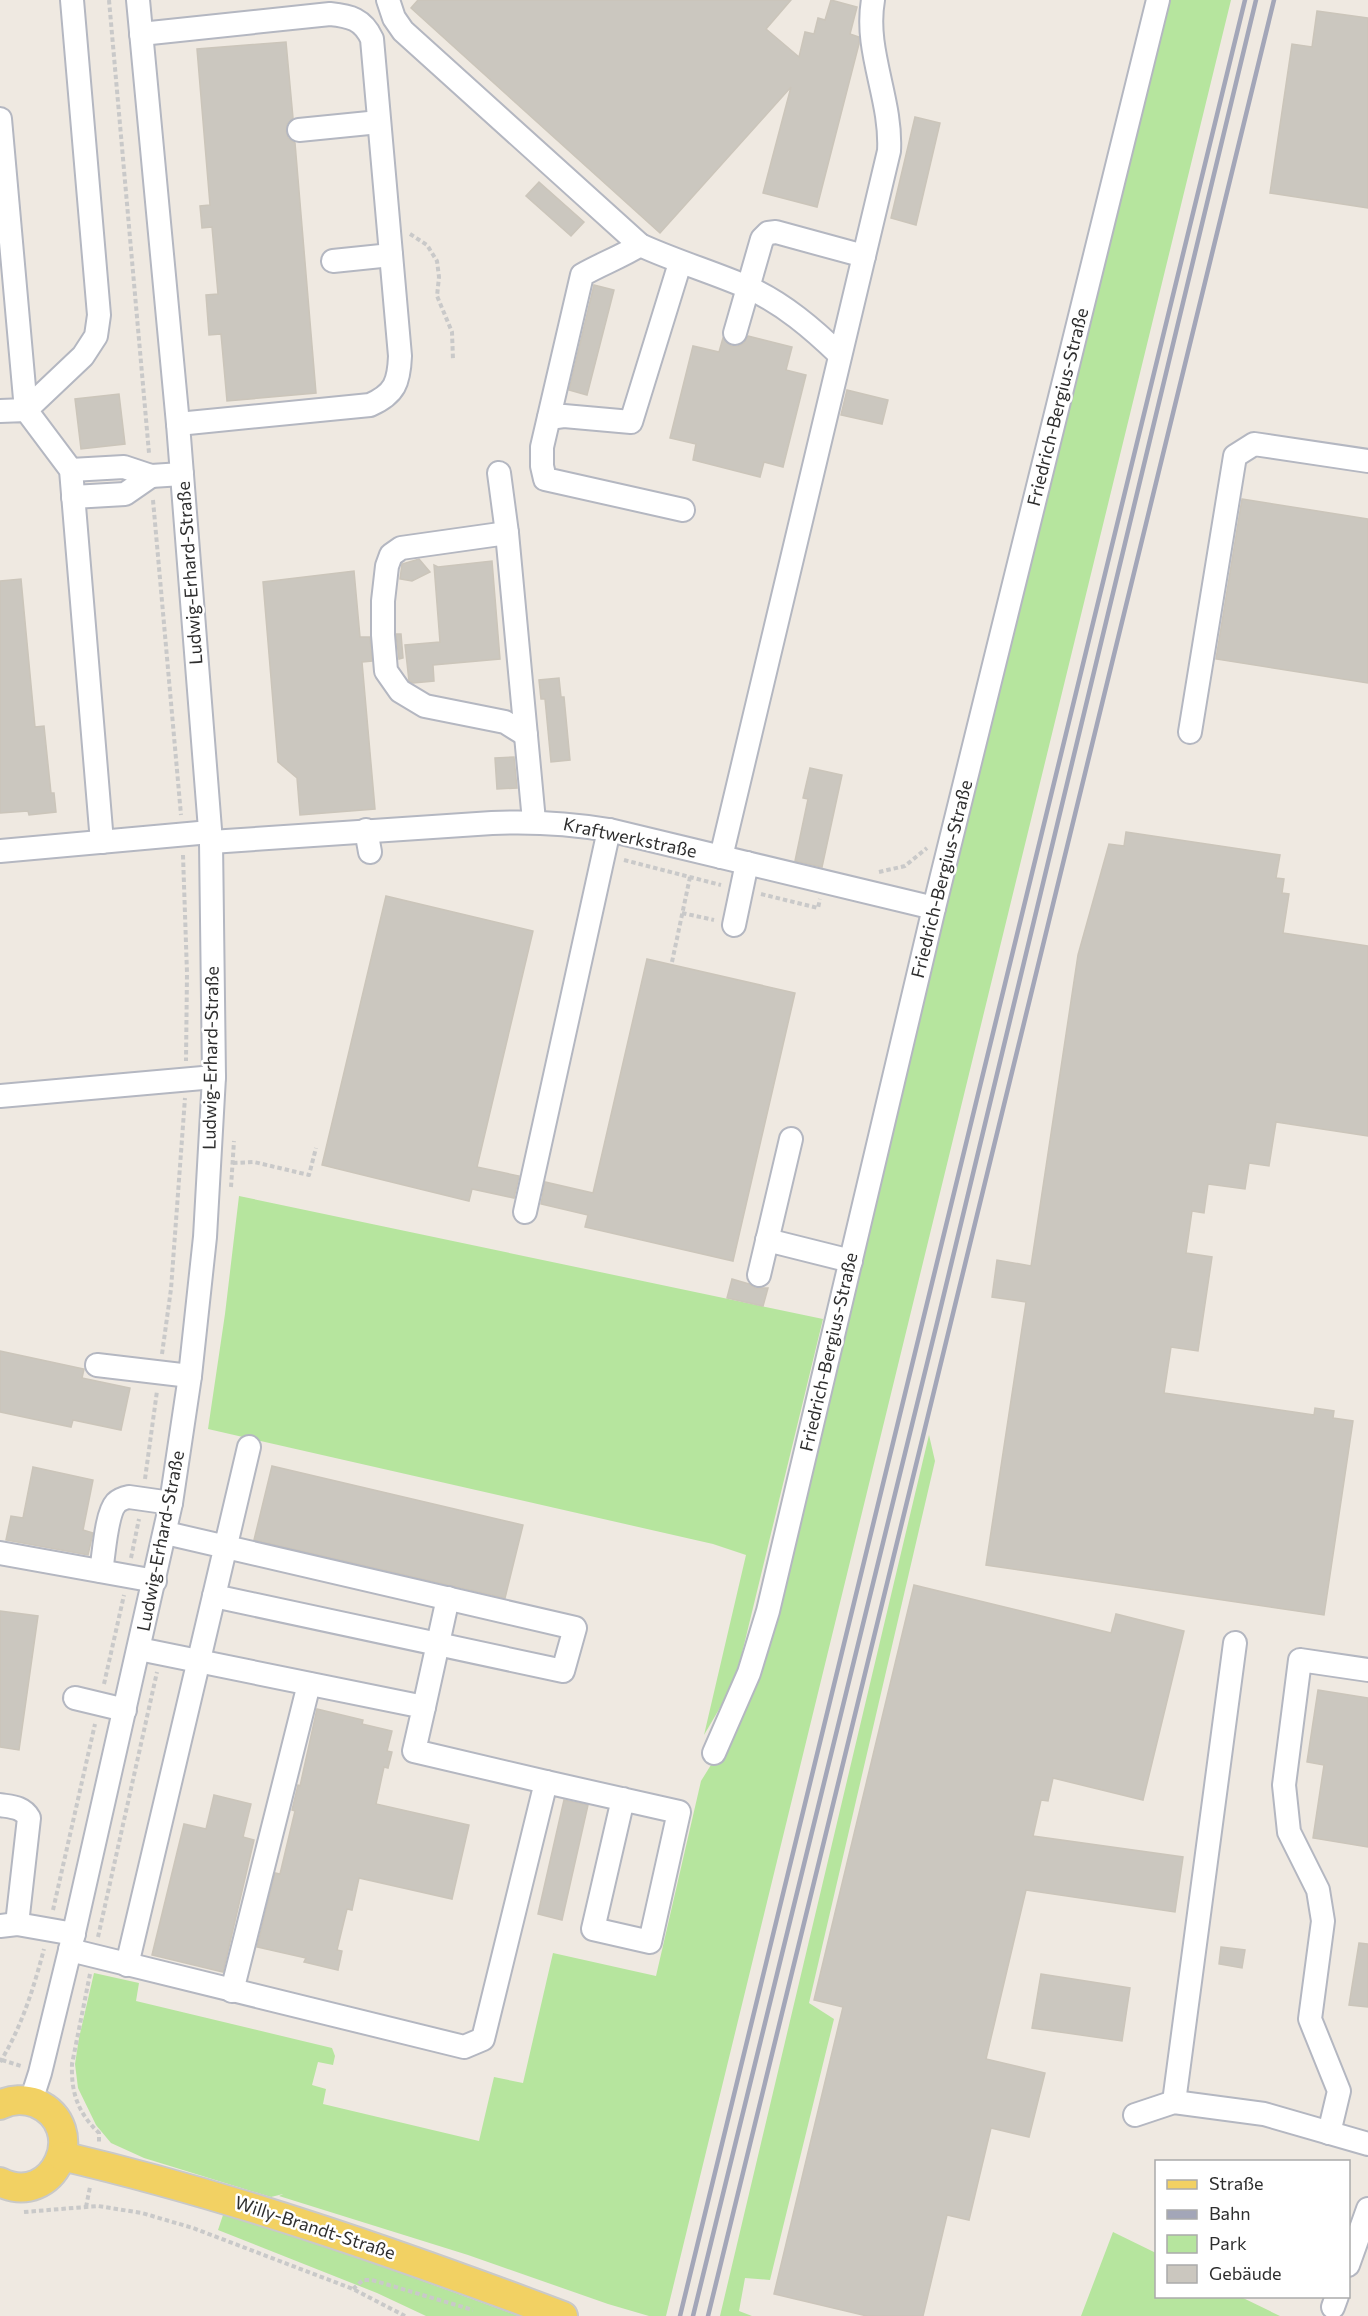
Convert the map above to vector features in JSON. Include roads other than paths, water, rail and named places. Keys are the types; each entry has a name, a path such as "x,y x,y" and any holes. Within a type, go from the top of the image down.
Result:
{"main road":[{"path":"0,2106 17,2100 31,2101 44,2107 54,2116 61,2128 64,2142 62,2156 56,2170 45,2180 32,2186 16,2187 0,2182"},
{"name":"Willy-Brandt-Straße","path":"62,2156 213,2195 445,2271 563,2316"}],"street":[{"path":"0,411 26,410 83,356 96,336 99,315 72,0"},
{"name":"Ludwig-Erhard-Straße","path":"31,2101 72,1942 166,1533 190,1376 205,1237 214,1077 210,837 178,424 138,0"},
{"path":"388,0 394,18 403,31 640,245 680,263 748,288 809,326 840,355"},
{"path":"721,857 889,151 890,130 870,29 873,0"},
{"name":"Friedrich-Bergius-Straße","path":"714,1753 749,1673 768,1611 934,908 1158,0"},
{"path":"141,34 330,14 356,19 367,28 372,39 400,356 400,372 394,387 384,399 370,405 178,424"},
{"path":"0,119 26,410 71,470 102,842"},
{"path":"299,130 379,122"},
{"path":"735,333 762,239 768,233 776,232 864,256"},
{"path":"640,245 616,260 601,264 582,276 542,447 542,466 545,479 683,510"},
{"path":"333,261 391,255"},
{"path":"549,418 564,416 631,422 680,263"},
{"path":"1190,732 1234,456 1254,444 1368,461"},
{"path":"71,470 124,467 152,476 182,474"},
{"path":"499,473 507,533 534,821"},
{"path":"73,497 125,494 152,476"},
{"path":"507,533 401,548 391,555 387,566 383,601 382,635 386,671 400,691 424,706 505,722 526,735"},
{"name":"Kraftwerkstraße","path":"0,851 183,834 210,837 368,841 534,821 609,830 934,908"},
{"path":"525,1212 609,830"},
{"path":"734,925 747,863"},
{"path":"0,1096 214,1077"},
{"path":"759,1275 790,1139"},
{"path":"767,1240 851,1262"},
{"path":"97,1365 190,1376"},
{"path":"127,1965 249,1447"},
{"path":"101,1571 111,1513 115,1503 122,1498 129,1497 171,1503"},
{"path":"166,1533 574,1628 563,1671 214,1596"},
{"path":"0,1553 154,1581"},
{"path":"448,1598 414,1751 546,1782 623,1799 679,1812 650,1942 593,1929 623,1799"},
{"path":"1174,2102 1234,1643"},
{"path":"139,1649 424,1707"},
{"path":"1329,2133 1339,2091 1310,2019 1323,1922 1318,1890 1290,1832 1284,1785 1300,1660 1368,1670"},
{"path":"232,1991 309,1684"},
{"path":"75,1698 125,1710"},
{"path":"0,1805 20,1809 26,1812 29,1818 8,1925 72,1942 93,1956 464,2048 483,2039 546,1782"},
{"path":"1136,2115 1174,2102 1264,2114 1368,2144"},
{"path":"1350,2260 1368,2210"}],"railway":[{"path":"680,2316 1245,0"},
{"path":"693,2316 937,1323 1256,0"},
{"path":"708,2316 1274,0"}]}
